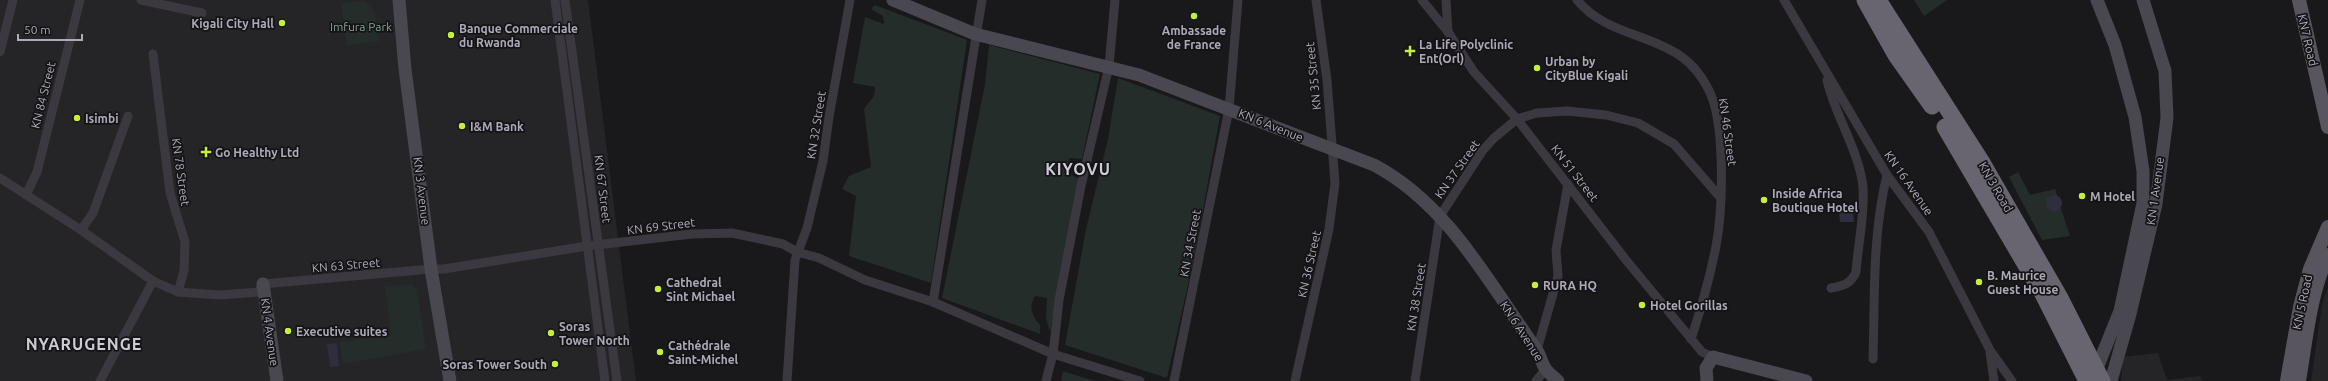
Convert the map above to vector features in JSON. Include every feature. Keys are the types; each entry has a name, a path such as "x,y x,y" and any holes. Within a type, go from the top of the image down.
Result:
{"highway":[{"name":"KN 3 Road","path":"1865,0 1896,55 1934,109 1975,175 2043,294 2096,377"},
{"name":"KN 3 Road","path":"1878,0 1981,161 2040,262 2096,377"}],"main road":[{"name":"KN 3 Avenue","path":"399,0 405,69 431,269 450,381"},
{"name":"KN 6 Avenue","path":"894,0 975,34 1109,66 1139,75 1374,164 1394,176 1440,216 1484,273 1516,323 1537,350 1546,369 1558,381"},
{"name":"KN 1 Avenue","path":"2096,377 2120,311 2143,203 2143,171 2135,117 2115,45 2097,0"},
{"name":"KN 1 Avenue","path":"2111,381 2132,306 2156,204 2167,118 2164,71 2143,0"},
{"name":"KN7 Road","path":"2299,0 2328,127"},
{"name":"KN 5 Road","path":"2287,381 2300,307 2310,269 2328,227"},
{"name":"KN 5 Road","path":"2299,381 2307,330 2321,273 2328,255"},
{"name":"KN 4 Avenue","path":"260,288 269,381"},
{"name":"KN 4 Avenue","path":"260,288 277,381"},
{"path":"1706,381 1706,368 1713,357 1806,381"}],"street":[{"path":"0,52 13,0"},
{"name":"KN 84 Street","path":"26,195 37,172 80,0"},
{"path":"141,0 202,13"},
{"name":"KN 67 Street","path":"555,0 605,381"},
{"name":"KN 67 Street","path":"565,0 571,34 617,381"},
{"name":"KN 32 Street","path":"787,381 797,252 807,228 823,161 828,116 850,0"},
{"path":"933,302 975,34 982,0"},
{"path":"1046,381 1053,354 1059,300 1081,186 1109,66 1115,0"},
{"name":"KN 34 Street","path":"1174,381 1229,109 1238,0"},
{"name":"KN 35 Street","path":"1316,0 1334,150"},
{"name":"KN 51 Street","path":"1422,0 1448,32 1474,72 1517,119 1626,260 1702,352 1713,357"},
{"path":"1446,0 1448,32"},
{"name":"KN 46 Street","path":"1577,0 1601,22 1661,45 1681,56 1695,69 1712,96 1715,110 1721,171 1716,246 1691,339"},
{"name":"KN 16 Avenue","path":"1784,0 1825,73 1887,175 1929,232 1990,350 2012,381"},
{"path":"559,35 571,34"},
{"name":"KN 78 Street","path":"153,54 170,193 185,242 184,271 178,292"},
{"path":"1825,73 1831,99 1855,157 1863,187 1856,272 1852,280 1842,286 1831,288"},
{"name":"KN 37 Street","path":"1440,216 1456,189 1483,150 1494,138 1517,119 1537,112 1567,111 1606,115 1638,123 1674,144 1720,197"},
{"path":"81,230 93,213 128,116"},
{"name":"KN 36 Street","path":"1295,381 1329,229 1335,183 1334,150"},
{"path":"1873,359 1874,269 1880,205 1887,175"},
{"path":"0,178 81,230 153,281 178,292 220,295 260,288"},
{"path":"1537,350 1558,276 1556,250 1568,184"},
{"name":"KN 38 Street","path":"1415,381 1440,216"},
{"name":"KN 69 Street","path":"431,269 444,269 587,246 692,234 732,233 764,239 797,252 819,258 865,280 933,302 1053,354 1140,381"},
{"name":"KN 63 Street","path":"260,288 431,269"},
{"path":"100,381 153,281"},
{"path":"1990,350 1994,381"},
{"path":"1536,381 1546,369"}],"shaded area":[{"path":"0,0 588,0 636,381 0,381"},
{"path":"2328,287 2328,381 2311,381 2322,305"},
{"path":"2158,353 2167,380 2200,376 2202,381 2121,381 2123,357"}],"green space":[{"path":"1914,0 1947,0 1924,16"},
{"name":"Imfura Park","path":"364,1 374,11 380,41 347,46 341,3"},
{"path":"875,5 967,40 931,283 849,256 856,196 842,189 849,176 871,167 864,109 874,96 875,87 853,83 865,17 884,24 883,16 871,9"},
{"path":"989,45 1100,74 1082,159 1069,158 1068,173 1079,179 1050,332 1046,318 1047,298 1035,296 1031,307 1035,318 1040,325 1040,334 942,298 985,84"},
{"path":"1118,78 1220,116 1195,253 1167,378 1065,345 1086,229 1108,139"},
{"path":"2018,172 2030,195 2055,189 2070,236 2042,240 2009,177"},
{"path":"413,285 417,289 426,349 343,364 339,342 391,335 385,286"},
{"path":"1063,371 1095,381 1061,381"}],"water":[{"path":"2054,195 2061,200 2062,203 2057,210 2054,211 2047,206 2046,203 2051,196"},
{"path":"1853,210 1854,222 1840,222 1839,211"},
{"path":"337,343 339,366 330,367 327,344"}],"place":[{"name":"Ambassade de France","path":"1194,16"},
{"name":"Kigali City Hall","path":"282,23"},
{"name":"Banque Commerciale du Rwanda","path":"451,35"},
{"name":"La Life Polyclinic Ent(Orl)","path":"1410,51"},
{"name":"Urban by CityBlue Kigali","path":"1537,68"},
{"name":"Isimbi","path":"77,118"},
{"name":"I&M Bank","path":"462,126"},
{"name":"Go Healthy Ltd","path":"206,152"},
{"name":"M Hotel","path":"2082,196"},
{"name":"Inside Africa Boutique Hotel","path":"1764,200"},
{"name":"B. Maurice Guest House","path":"1979,282"},
{"name":"RURA HQ","path":"1535,285"},
{"name":"Cathedral Sint Michael","path":"658,289"},
{"name":"Hotel Gorillas","path":"1642,305"},
{"name":"Executive suites","path":"288,331"},
{"name":"Soras Tower North","path":"551,333"},
{"name":"Cathédrale Saint-Michel","path":"660,352"},
{"name":"Soras Tower South","path":"555,364"}],"district":[{"name":"KIYOVU","path":"1078,169"},
{"name":"NYARUGENGE","path":"84,344"}]}
